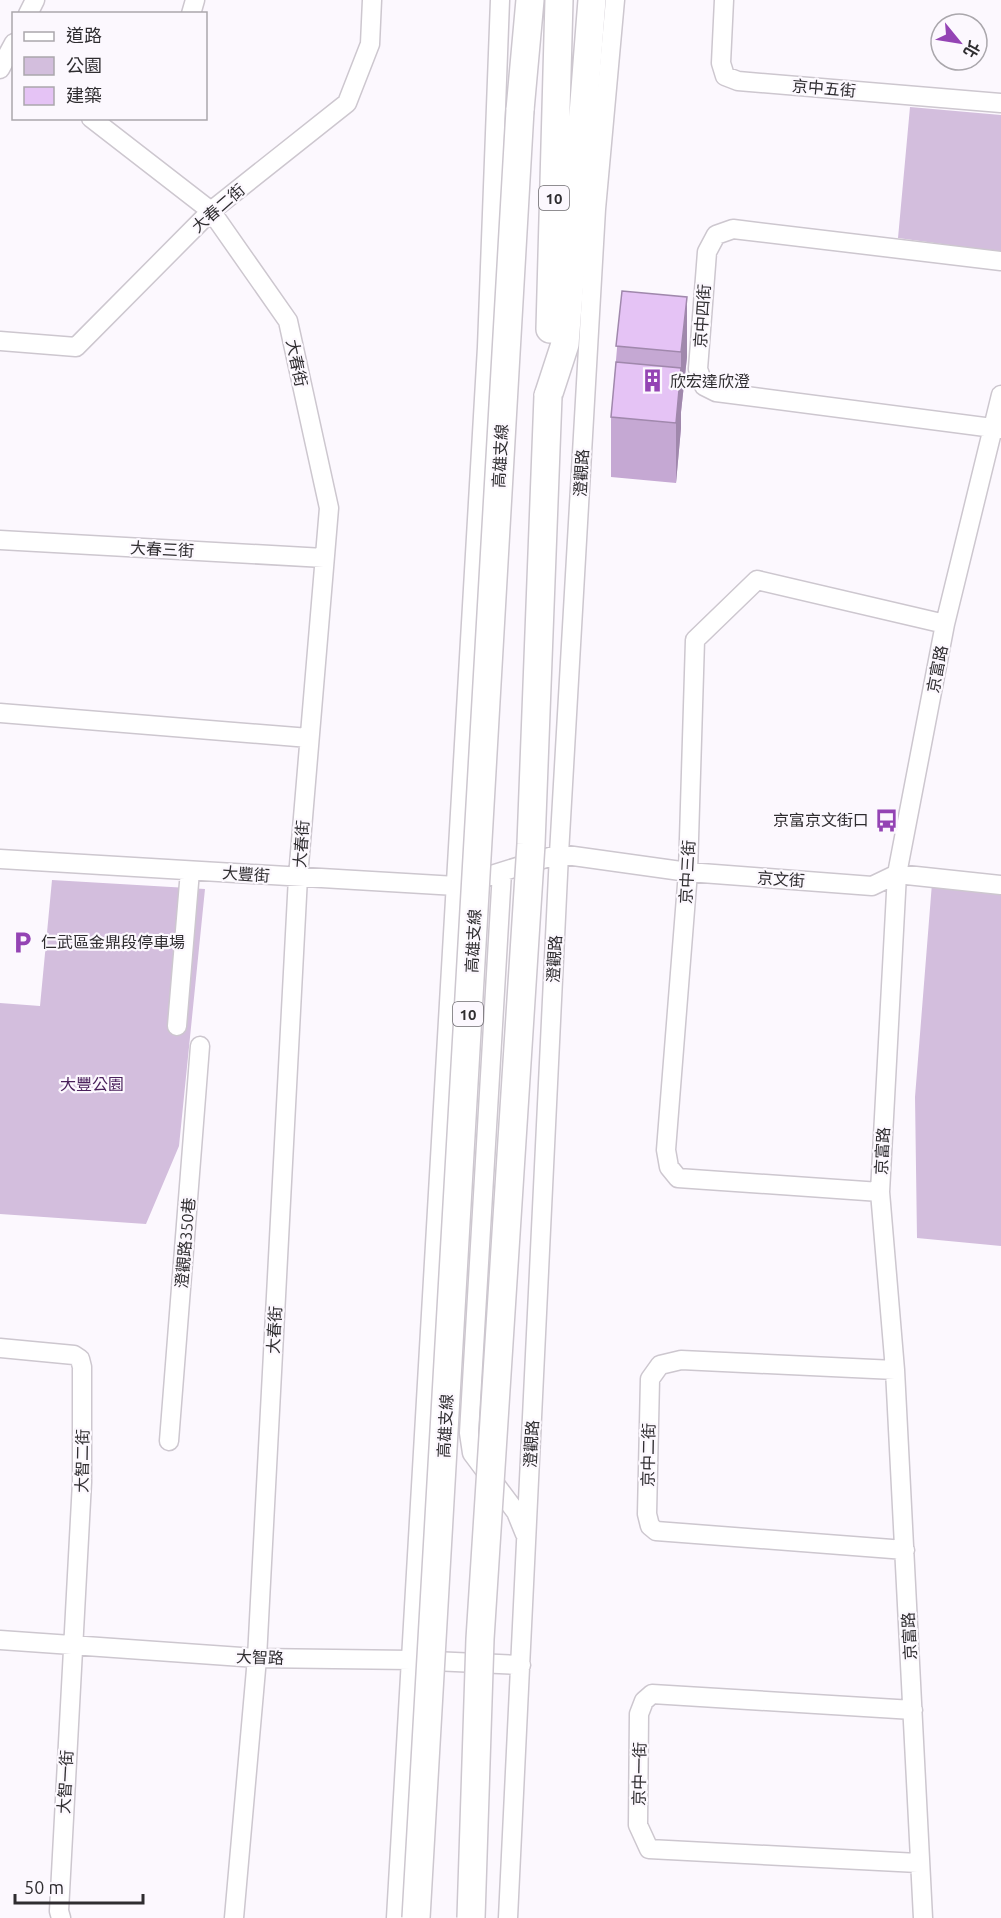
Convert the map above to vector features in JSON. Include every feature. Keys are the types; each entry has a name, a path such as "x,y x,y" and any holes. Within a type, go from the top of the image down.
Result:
{"highway":[{"path":"519,0 520,110"},
{"name":"高雄支線","path":"416,1918 520,110 530,0"},
{"name":"10","path":"471,1918 480,1639 531,844 548,396 559,0"},
{"path":"548,396 565,344 592,0"}],"street":[{"name":"大春二街","path":"0,341 76,347 212,211 347,103 370,44 372,0"},
{"path":"396,1918 487,347 501,0"},
{"name":"澄觀路","path":"508,1918 559,854 596,209 615,0"},
{"name":"京中五街","path":"724,0 721,63 725,76 738,81 1001,103"},
{"name":"大春街","path":"97,120 116,126 212,211 288,321 329,508 298,878 257,1658"},
{"name":"京中四街","path":"997,429 716,392 704,386 698,369 707,252 716,235 733,229 1001,261"},
{"name":"京富路","path":"923,1918 918,1863 913,1710 895,1370 880,1192 897,874 945,624 997,429 1001,395"},
{"name":"大春三街","path":"0,540 324,558"},
{"name":"京中三街","path":"880,1192 678,1178 669,1167 666,1150 688,872 695,640 757,580 945,624"},
{"path":"0,713 309,738"},
{"name":"大豐街","path":"0,859 456,886 559,854"},
{"name":"京文街","path":"559,854 688,872 872,886 897,874 1001,885"},
{"path":"177,1026 190,871"},
{"path":"502,872 469,1433 472,1453 516,1512 527,1538"},
{"name":"澄觀路350巷","path":"169,1441 200,1046"},
{"name":"大智二街","path":"0,1348 74,1355 80,1359 82,1367 82,1482 72,1645"},
{"name":"京中二街","path":"895,1370 681,1360 660,1365 650,1379 647,1514 650,1526 656,1532 904,1550"},
{"name":"大智路","path":"0,1640 257,1658 411,1660 521,1665"},
{"name":"大智一街","path":"61,1918 59,1911 72,1645"},
{"path":"234,1918 257,1658"},
{"name":"京中一街","path":"913,1710 652,1694 644,1701 639,1714 638,1825 649,1849 918,1863"}],"green space":[{"path":"910,107 1001,115 1001,252 898,238"},
{"name":"大豐公園","path":"52,880 205,889 179,1146 146,1224 0,1214 0,1003 40,1006"},
{"path":"932,883 1001,892 1001,1246 917,1238 915,1097"}],"building":[{"path":"622,291 687,297 681,352 616,346"},
{"name":"欣宏達欣澄","path":"616,362 681,368 676,423 611,417"}],"place":[{"name":"欣宏達欣澄","path":"652,381"},
{"name":"京富京文街口","path":"887,820"},
{"name":"仁武區金鼎段停車場","path":"23,942"}]}
